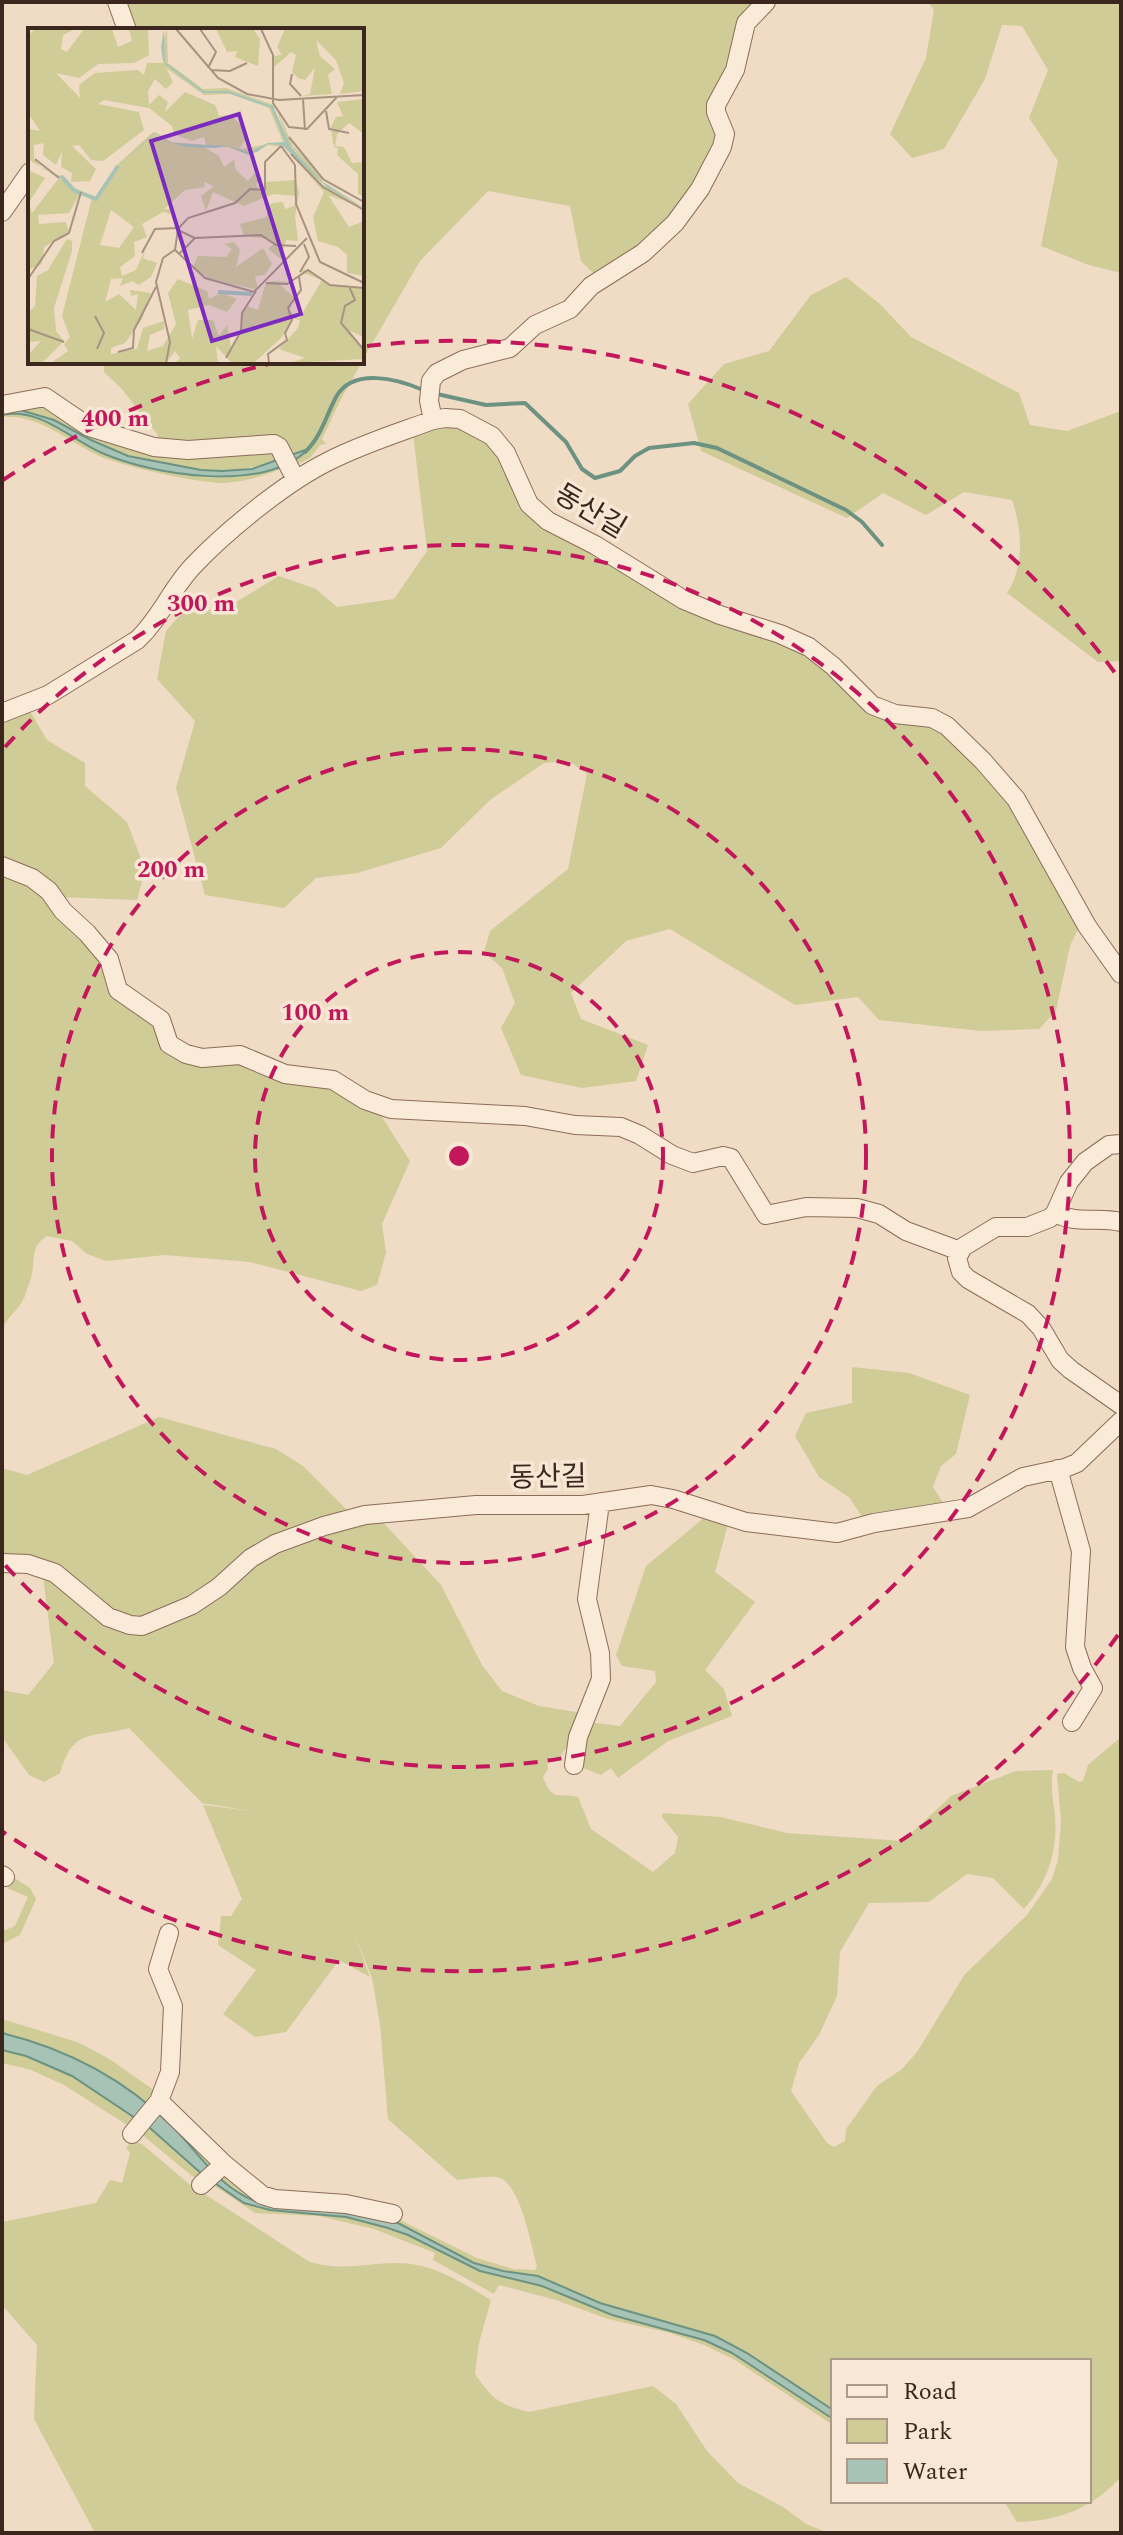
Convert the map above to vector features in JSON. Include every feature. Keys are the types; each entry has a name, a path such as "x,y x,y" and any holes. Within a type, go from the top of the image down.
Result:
{"street":[{"path":"117,2 126,28"},
{"path":"433,420 429,401 431,381 437,373 463,360 510,348 535,325 570,309 591,286 643,253 675,223 700,189 722,147 725,134 716,105 735,70 746,23 766,2"},
{"path":"2,212 28,175"},
{"path":"2,405 45,397 89,427 154,447 188,450 276,445 289,467"},
{"name":"동산길","path":"2,713 48,695 137,640 149,629 177,584 289,467 328,461 433,420 460,419 492,436 506,453 529,504 548,521 595,545 700,608 780,634 809,647 872,705 895,714 932,718 947,726 1016,799 1087,926 1121,974"},
{"path":"2,866 32,878 49,891 63,911 109,959 118,990 161,1020 169,1044 186,1054 202,1058 240,1055 285,1074 333,1080 365,1100 391,1109 525,1116 575,1125 621,1127 693,1163 723,1156 731,1158 766,1215 806,1207 857,1208 879,1214 906,1231 960,1251"},
{"path":"1121,1144 1109,1145 1085,1162 1069,1182 1055,1213 1027,1227 996,1227 960,1251 957,1262 968,1279 1028,1314 1041,1328 1060,1360 1121,1405"},
{"path":"1055,1213 1080,1221 1112,1219 1121,1222"},
{"name":"동산길","path":"2,1563 28,1564 55,1573 108,1617 125,1624 142,1626 192,1605 260,1552 345,1519 388,1511 476,1505 561,1506 661,1496 746,1522 837,1533 874,1523 962,1510 1023,1477 1077,1463 1118,1429"},
{"path":"1058,1469 1081,1551 1081,1587 1074,1641 1082,1668 1093,1688 1072,1722"},
{"path":"574,1765 578,1737 601,1679 602,1667 587,1599 600,1503"},
{"path":"134,2132 158,2103 170,2072 173,2006 158,1969 169,1933"},
{"path":"158,2103 222,2166 254,2190 269,2197 346,2204 393,2214"},
{"path":"203,2183 222,2166"}],"green space":[{"path":"120,2 761,2 726,84 722,134 672,221 597,277 581,261 570,206 488,191 420,261 364,358 364,28 129,28"},
{"path":"928,2 1121,2 1121,273 1089,265 1041,246 1058,161 1029,118 1048,70 1022,26 1002,25 985,79 944,149 912,158 890,134 926,58 934,10"},
{"path":"846,277 880,304 911,337 1019,393 1030,425 1067,431 1121,411 1121,661 1098,662 1007,593 1017,571 1020,547 1012,500 964,492 926,515 883,493 847,518 701,451 688,404 724,364 769,351 811,295"},
{"path":"104,364 361,364 322,439 326,444 320,445 310,458 294,466 287,453 158,443 157,434 121,388 104,372"},
{"path":"41,405 104,436 268,448 279,459 239,470 172,467 111,449 39,414 2,410"},
{"path":"17,413 50,424 113,458 166,472 219,478 252,474 281,465 283,468 254,478 223,483 159,473 97,455 40,424 2,417"},
{"path":"449,425 474,434 493,447 527,510 804,652 828,671 943,732 996,783 1081,923 1070,946 1056,1011 1039,1029 981,1031 879,1020 858,997 795,1005 670,929 626,941 571,993 581,1019 648,1045 636,1081 582,1088 521,1075 501,1028 515,1003 502,968 484,952 490,931 568,869 587,774 569,761 544,763 490,800 441,848 357,873 316,878 284,908 205,895 176,788 195,721 157,679 166,631 181,614 228,607 279,576 316,589 337,607 394,599 427,551 413,434"},
{"path":"30,711 47,740 85,763 85,786 127,822 145,869 137,900 58,897 2,863 2,719"},
{"path":"2,869 26,878 145,1011 165,1044 232,1057 319,1081 380,1114 410,1161 382,1224 386,1252 377,1285 361,1291 250,1262 165,1255 106,1261 87,1254 72,1241 47,1236 35,1250 32,1274 23,1300 7,1320 2,1332"},
{"path":"852,1367 909,1373 970,1395 956,1454 941,1466 933,1487 946,1507 862,1517 850,1498 819,1477 795,1436 806,1413 852,1403"},
{"path":"159,1417 276,1449 303,1466 350,1513 380,1519 441,1585 482,1665 502,1691 539,1706 582,1713 573,1737 560,1757 547,1758 548,1769 543,1777 556,1795 578,1797 591,1829 653,1872 675,1853 678,1837 662,1817 663,1813 721,1817 787,1833 903,1841 951,1796 1016,1771 1053,1770 1056,1828 1053,1853 1045,1877 1024,1909 993,1878 967,1874 929,1902 869,1903 840,1952 837,1996 819,2035 799,2063 791,2091 827,2143 834,2147 845,2141 846,2129 877,2086 902,2069 917,2052 965,1974 1027,1915 1052,1879 1058,1860 1061,1821 1057,1774 1064,1773 1079,1782 1083,1781 1088,1765 1121,1737 1121,2477 1091,2502 1091,2359 831,2359 831,2409 747,2353 715,2336 600,2303 538,2276 474,2263 398,2223 249,2199 209,2170 189,2145 34,2041 2,2033 2,2019 77,2042 108,2058 155,2091 243,2187 396,2218 477,2258 513,2269 535,2270 537,2266 518,2201 504,2181 496,2177 457,2180 388,2119 380,2024 372,1978 354,1933 370,1977 339,1960 286,2032 255,2037 223,2014 256,1970 218,1945 221,1916 231,1916 242,1899 203,1805 251,1811 202,1803 129,1728 78,1741 65,1758 60,1773 44,1782 29,1775 2,1737 2,1690 28,1695 54,1663 43,1576 2,1556 2,1468 27,1475"},
{"path":"705,1517 728,1524 715,1572 755,1602 705,1670 724,1689 732,1716 668,1741 618,1778 611,1768 601,1775 581,1767 587,1722 620,1726 656,1682 655,1671 622,1666 616,1655 646,1566"},
{"path":"13,1877 30,1888 36,1899 20,1935 2,1944 2,1928 6,1930 15,1926 28,1897 7,1888"},
{"path":"2,2050 26,2056 72,2076 150,2128 203,2175 244,2203 270,2210 346,2217 388,2228 480,2271 542,2286 612,2315 704,2340 732,2353 831,2418 831,2424 735,2360 704,2345 499,2285 494,2294 433,2260 435,2253 374,2229 319,2216 255,2213 210,2183 192,2176 140,2133 64,2085 31,2070 2,2063"},
{"path":"132,2141 142,2144 189,2184 308,2261 341,2266 397,2263 423,2266 491,2300 479,2343 475,2374 492,2395 511,2407 529,2412 653,2386 676,2404 707,2451 738,2483 783,2507 806,2524 829,2533 95,2533 34,2419 37,2345 2,2305 2,2222 96,2203 110,2180 122,2183 130,2153 126,2148"},
{"path":"1005,2503 1090,2503 1047,2519 1017,2522"}],"water":[{"path":"17,409 54,420 128,456 201,470 252,469 308,449 289,463 265,472 238,476 178,473 149,468 102,453 42,420 16,414 2,415 2,411"},
{"path":"2,2033 72,2057 115,2080 155,2110 222,2180 246,2197 260,2203 377,2217 398,2223 474,2263 538,2276 600,2303 715,2336 747,2353 831,2409 831,2418 732,2353 704,2340 612,2315 542,2286 480,2271 388,2228 346,2217 270,2210 244,2203 203,2175 150,2128 72,2076 26,2056 2,2050"}],"waterway":[{"path":"305,452 319,433 336,397 353,382 389,379 423,390"},
{"path":"437,394 486,405 525,403 566,442 582,469 595,478 620,471 635,456 649,448 694,443 717,448 846,510 862,522 882,545"}]}
